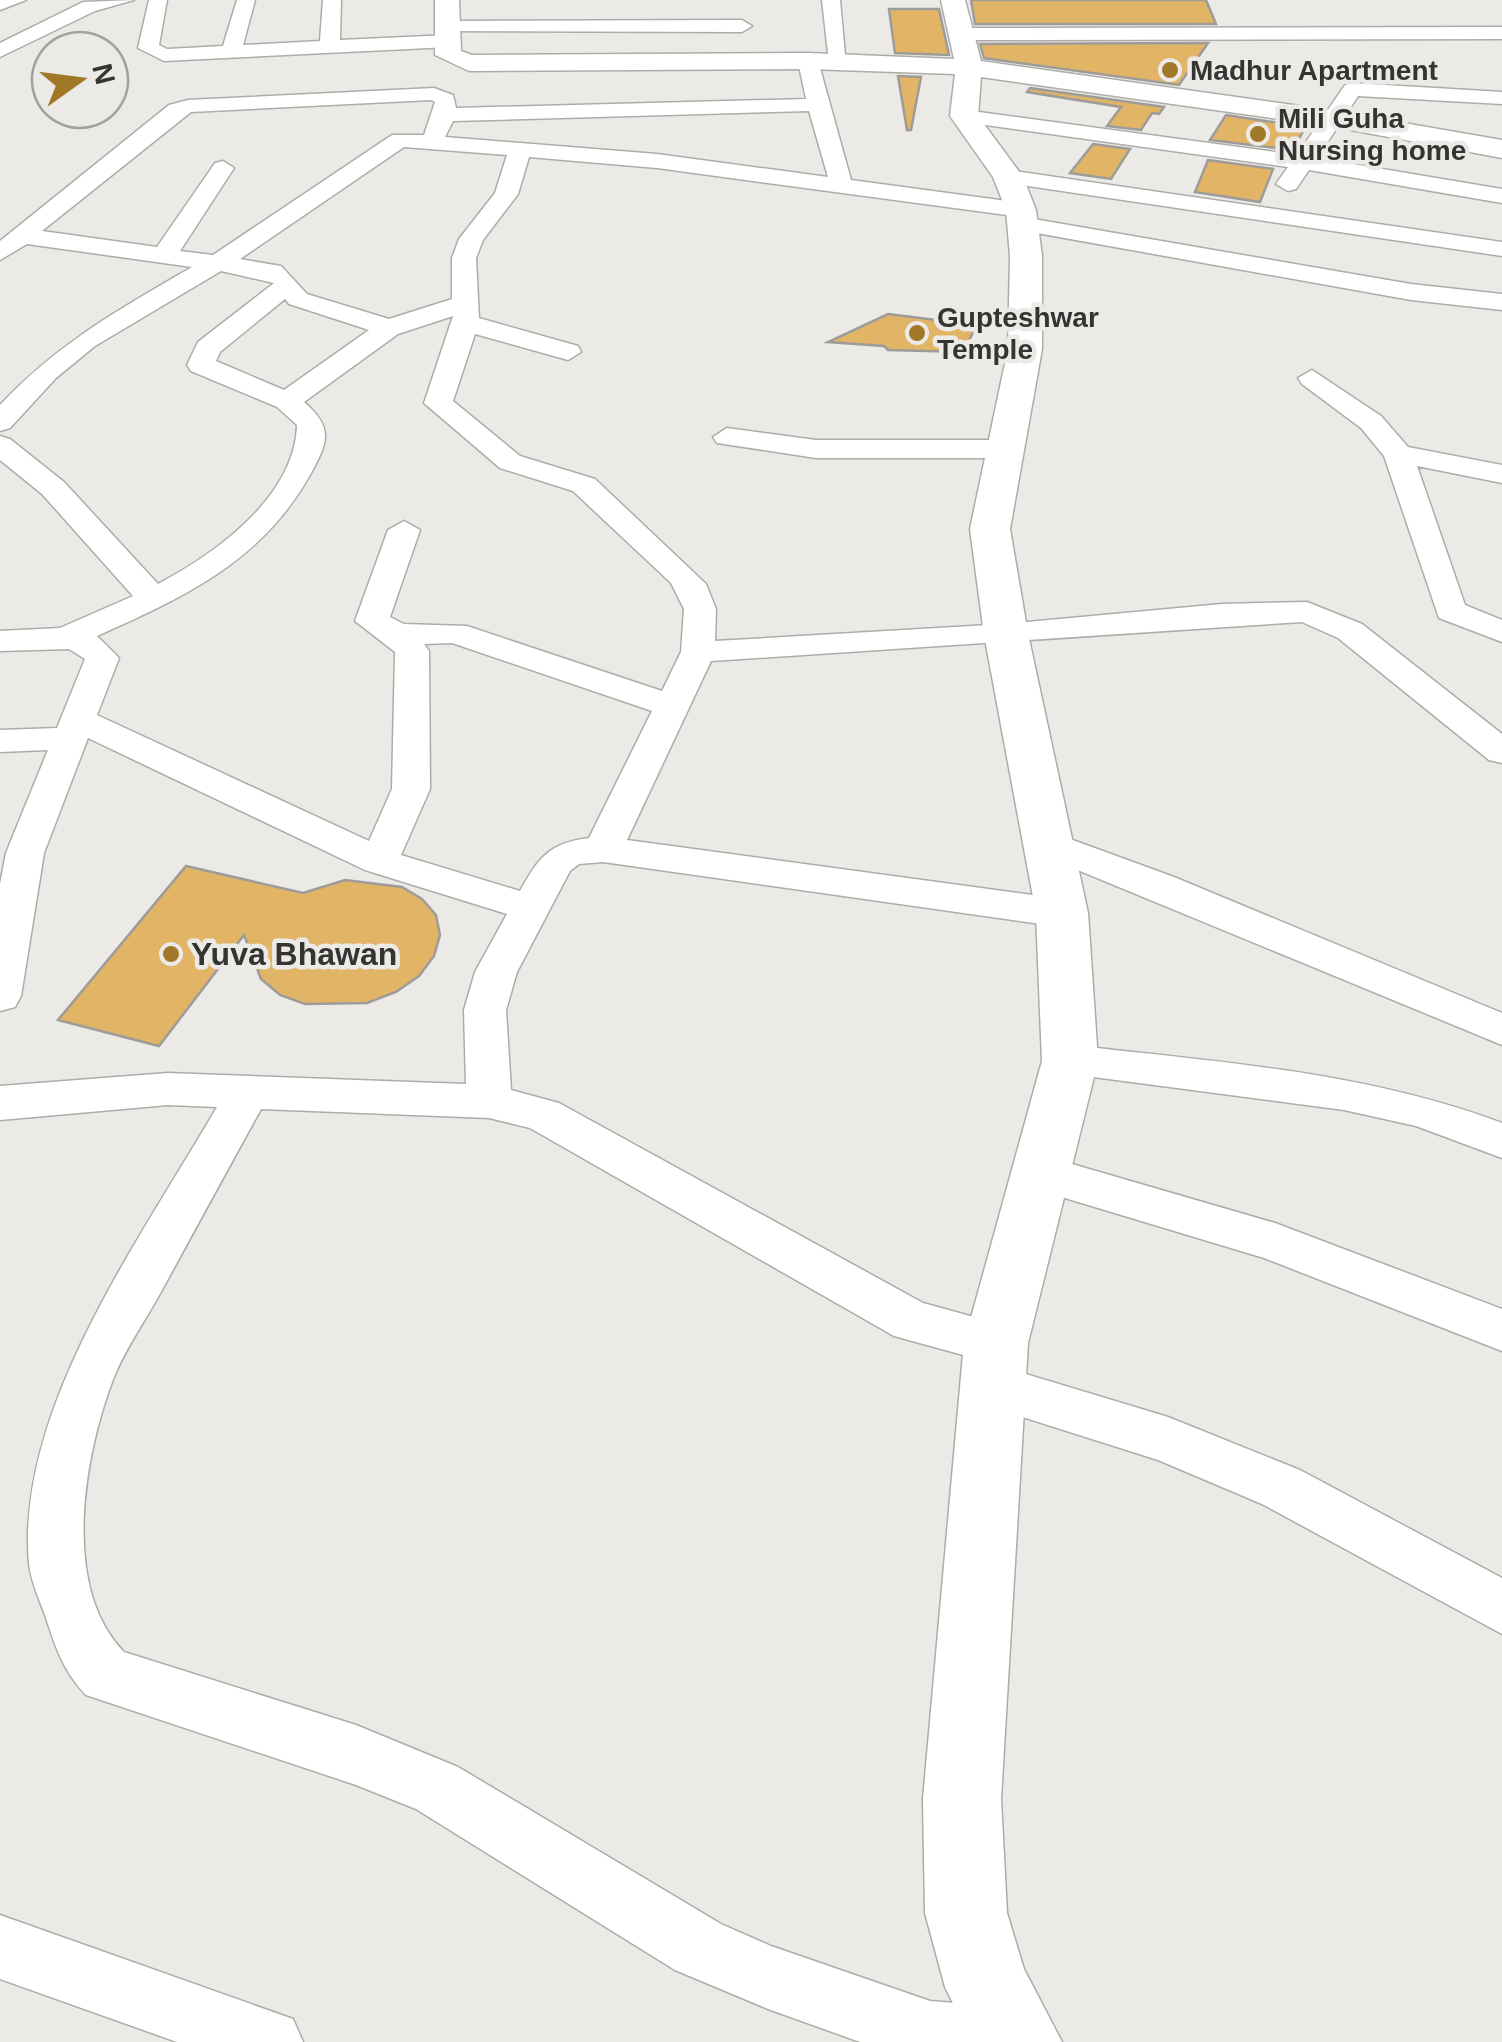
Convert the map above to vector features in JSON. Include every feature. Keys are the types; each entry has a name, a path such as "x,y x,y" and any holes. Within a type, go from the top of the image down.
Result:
{"street":[{"path":"0,4 17,0"},
{"path":"69,0 90,6"},
{"path":"0,52 90,6 125,0"},
{"path":"158,0 148,48 152,53 330,50 448,23 742,26"},
{"path":"231,54 246,0"},
{"path":"330,50 332,0"},
{"path":"742,0 742,61"},
{"path":"831,0 839,62"},
{"path":"448,23 451,59 468,63 839,62 962,54 1234,25 1499,36"},
{"path":"962,54 1502,149"},
{"path":"962,54 1301,162 1502,196"},
{"path":"962,54 1017,204 1025,350 990,529 1006,634 1062,913 1070,1061 994,1364 962,1799 966,1913 987,1986 1019,2041"},
{"path":"808,62 814,105 834,146 841,185"},
{"path":"1257,239 1301,162 1352,89 1502,98"},
{"path":"0,253 188,106 423,93 446,99 445,115 433,140"},
{"path":"445,115 814,105"},
{"path":"1,415 86,340 221,261 390,144 433,140 520,149 1017,204 1257,239 1502,249"},
{"path":"520,149 506,194 470,239 464,258 466,313 439,395 442,410 510,462 584,485 682,576 694,590 700,609 698,652 603,849"},
{"path":"165,254 223,168"},
{"path":"1017,204 1257,239 1411,292 1502,302"},
{"path":"24,236 221,261 272,272 288,284 298,299 389,328"},
{"path":"65,638 228,559 272,513 306,456 312,434 306,414 286,401 201,365 208,348 288,284"},
{"path":"286,401 389,328 466,313 568,352"},
{"path":"1312,378 1370,422 1398,454 1444,600 1466,620 1502,632"},
{"path":"727,438 816,449 1008,449"},
{"path":"0,445 52,488 153,598"},
{"path":"1398,454 1502,474"},
{"path":"404,530 372,614 378,626 399,634 455,633 670,706"},
{"path":"698,652 1006,634 1222,614 1307,612 1350,631 1502,752"},
{"path":"379,861 405,808 414,771 412,651 399,634"},
{"path":"0,642 65,638 97,648 102,658 12,854 0,996"},
{"path":"0,741 72,728 379,861 529,907"},
{"path":"1048,843 1502,1030"},
{"path":"489,1100 485,1010 496,972 555,863 569,853 603,849 1062,913"},
{"path":"1070,1061 1344,1093 1424,1111 1502,1141"},
{"path":"4,1091 168,1089 489,1100 543,1115 994,1364 1281,1486 1502,1608"},
{"path":"248,1092 90,1374 61,1482 55,1530 57,1570 86,1654 106,1675 356,1755 437,1788 698,1947 929,2038 1019,2041"},
{"path":"1040,1173 1275,1242 1502,1330"},
{"path":"0,1948 270,2042"}],"building":[{"path":"971,0 1206,0 1216,24 975,24"},
{"path":"889,9 939,9 949,55 895,53"},
{"path":"1208,43 1179,85 984,58 980,44"},
{"path":"898,76 921,77 911,130 907,130"},
{"path":"1030,88 1164,107 1159,114 1152,113 1141,130 1107,126 1121,107 1027,92"},
{"name":"Mili Guha Nursing home","path":"1226,115 1306,127 1292,150 1210,140"},
{"path":"1093,144 1130,149 1111,179 1070,173"},
{"path":"1208,160 1273,169 1260,202 1195,192"},
{"name":"Gupteshwar Temple","path":"888,314 977,325 963,352 888,350 884,346 828,342"},
{"path":"186,866 303,893 345,880 402,887 422,899 436,915 440,935 434,956 419,976 396,992 367,1003 305,1004 280,995 261,979 244,935 159,1046 58,1020"}],"place":[{"name":"Madhur Apartment","path":"1170,70"},
{"name":"Mili Guha Nursing home","path":"1258,134"},
{"name":"Gupteshwar Temple","path":"917,333"},
{"name":"Yuva Bhawan","path":"171,954"}]}
